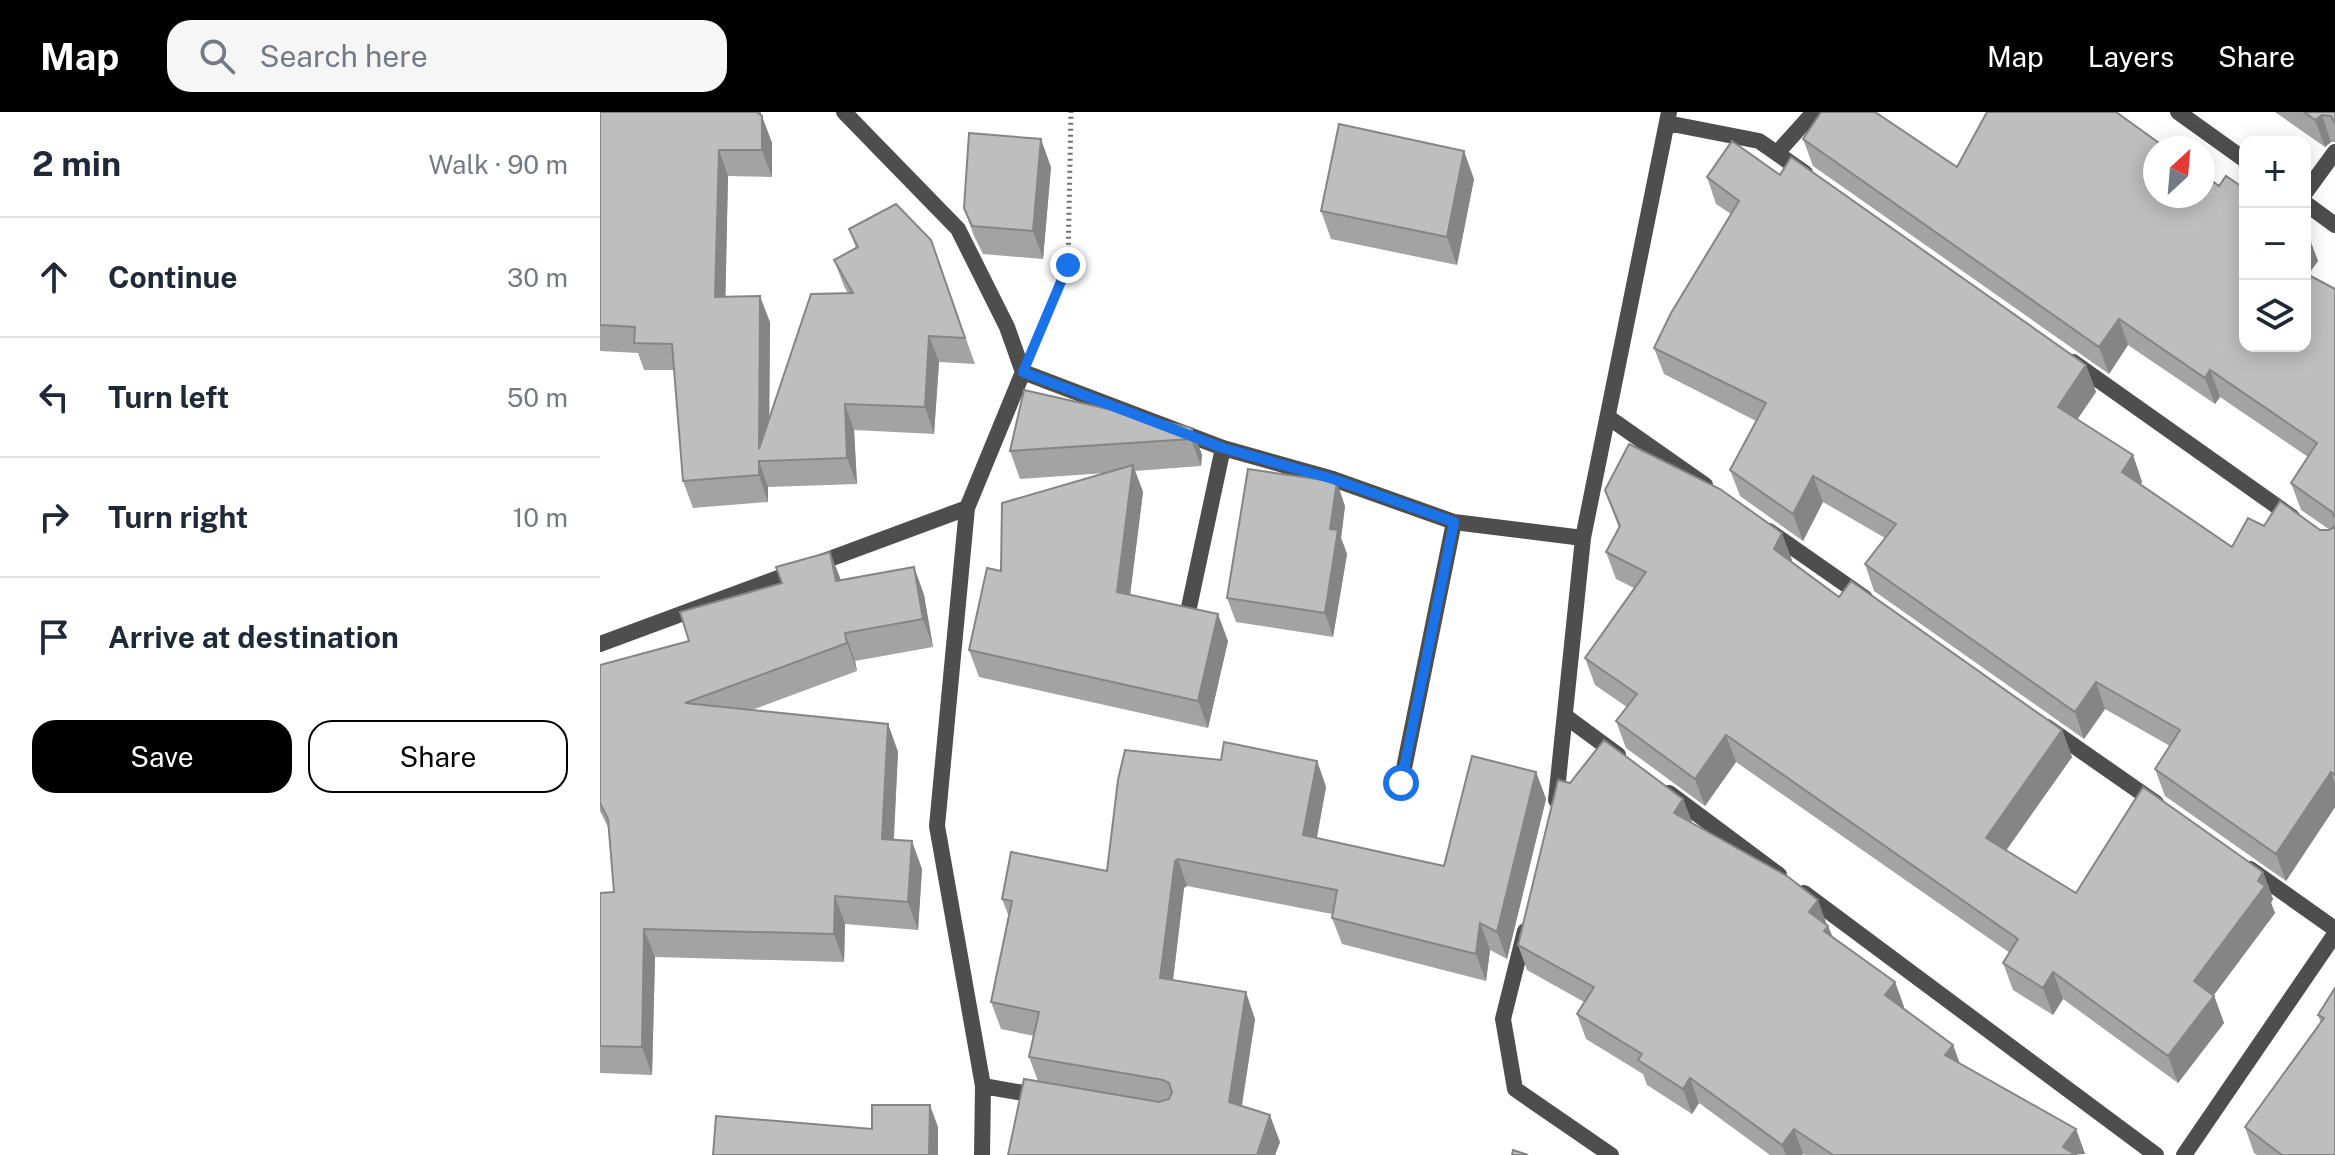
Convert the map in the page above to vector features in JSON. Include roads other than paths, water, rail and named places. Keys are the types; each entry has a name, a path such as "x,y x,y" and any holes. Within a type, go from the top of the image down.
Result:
{"street":[{"path":"844,112 958,229 1007,327 1023,372 967,508 937,826 983,1086 982,1155"},
{"path":"1777,153 1814,112"},
{"path":"2178,112 2239,156"},
{"path":"1555,815 1583,538 1668,118 1759,141 1816,180"},
{"path":"2311,185 2335,152"},
{"path":"2311,207 2335,225"},
{"path":"2062,354 2309,528"},
{"path":"1023,372 1223,448 1333,479 1454,522 1583,538"},
{"path":"1608,417 1725,499"},
{"path":"1188,612 1223,448"},
{"path":"600,644 967,508"},
{"path":"1751,518 1881,609"},
{"path":"1401,783 1454,522"},
{"path":"1565,716 1628,762"},
{"path":"2036,719 2166,810"},
{"path":"1653,781 2156,1155"},
{"path":"2184,1155 2335,932 2231,856"},
{"path":"1529,917 1503,1019 1515,1089 1611,1155"},
{"path":"983,1086 1061,1099"}]}
